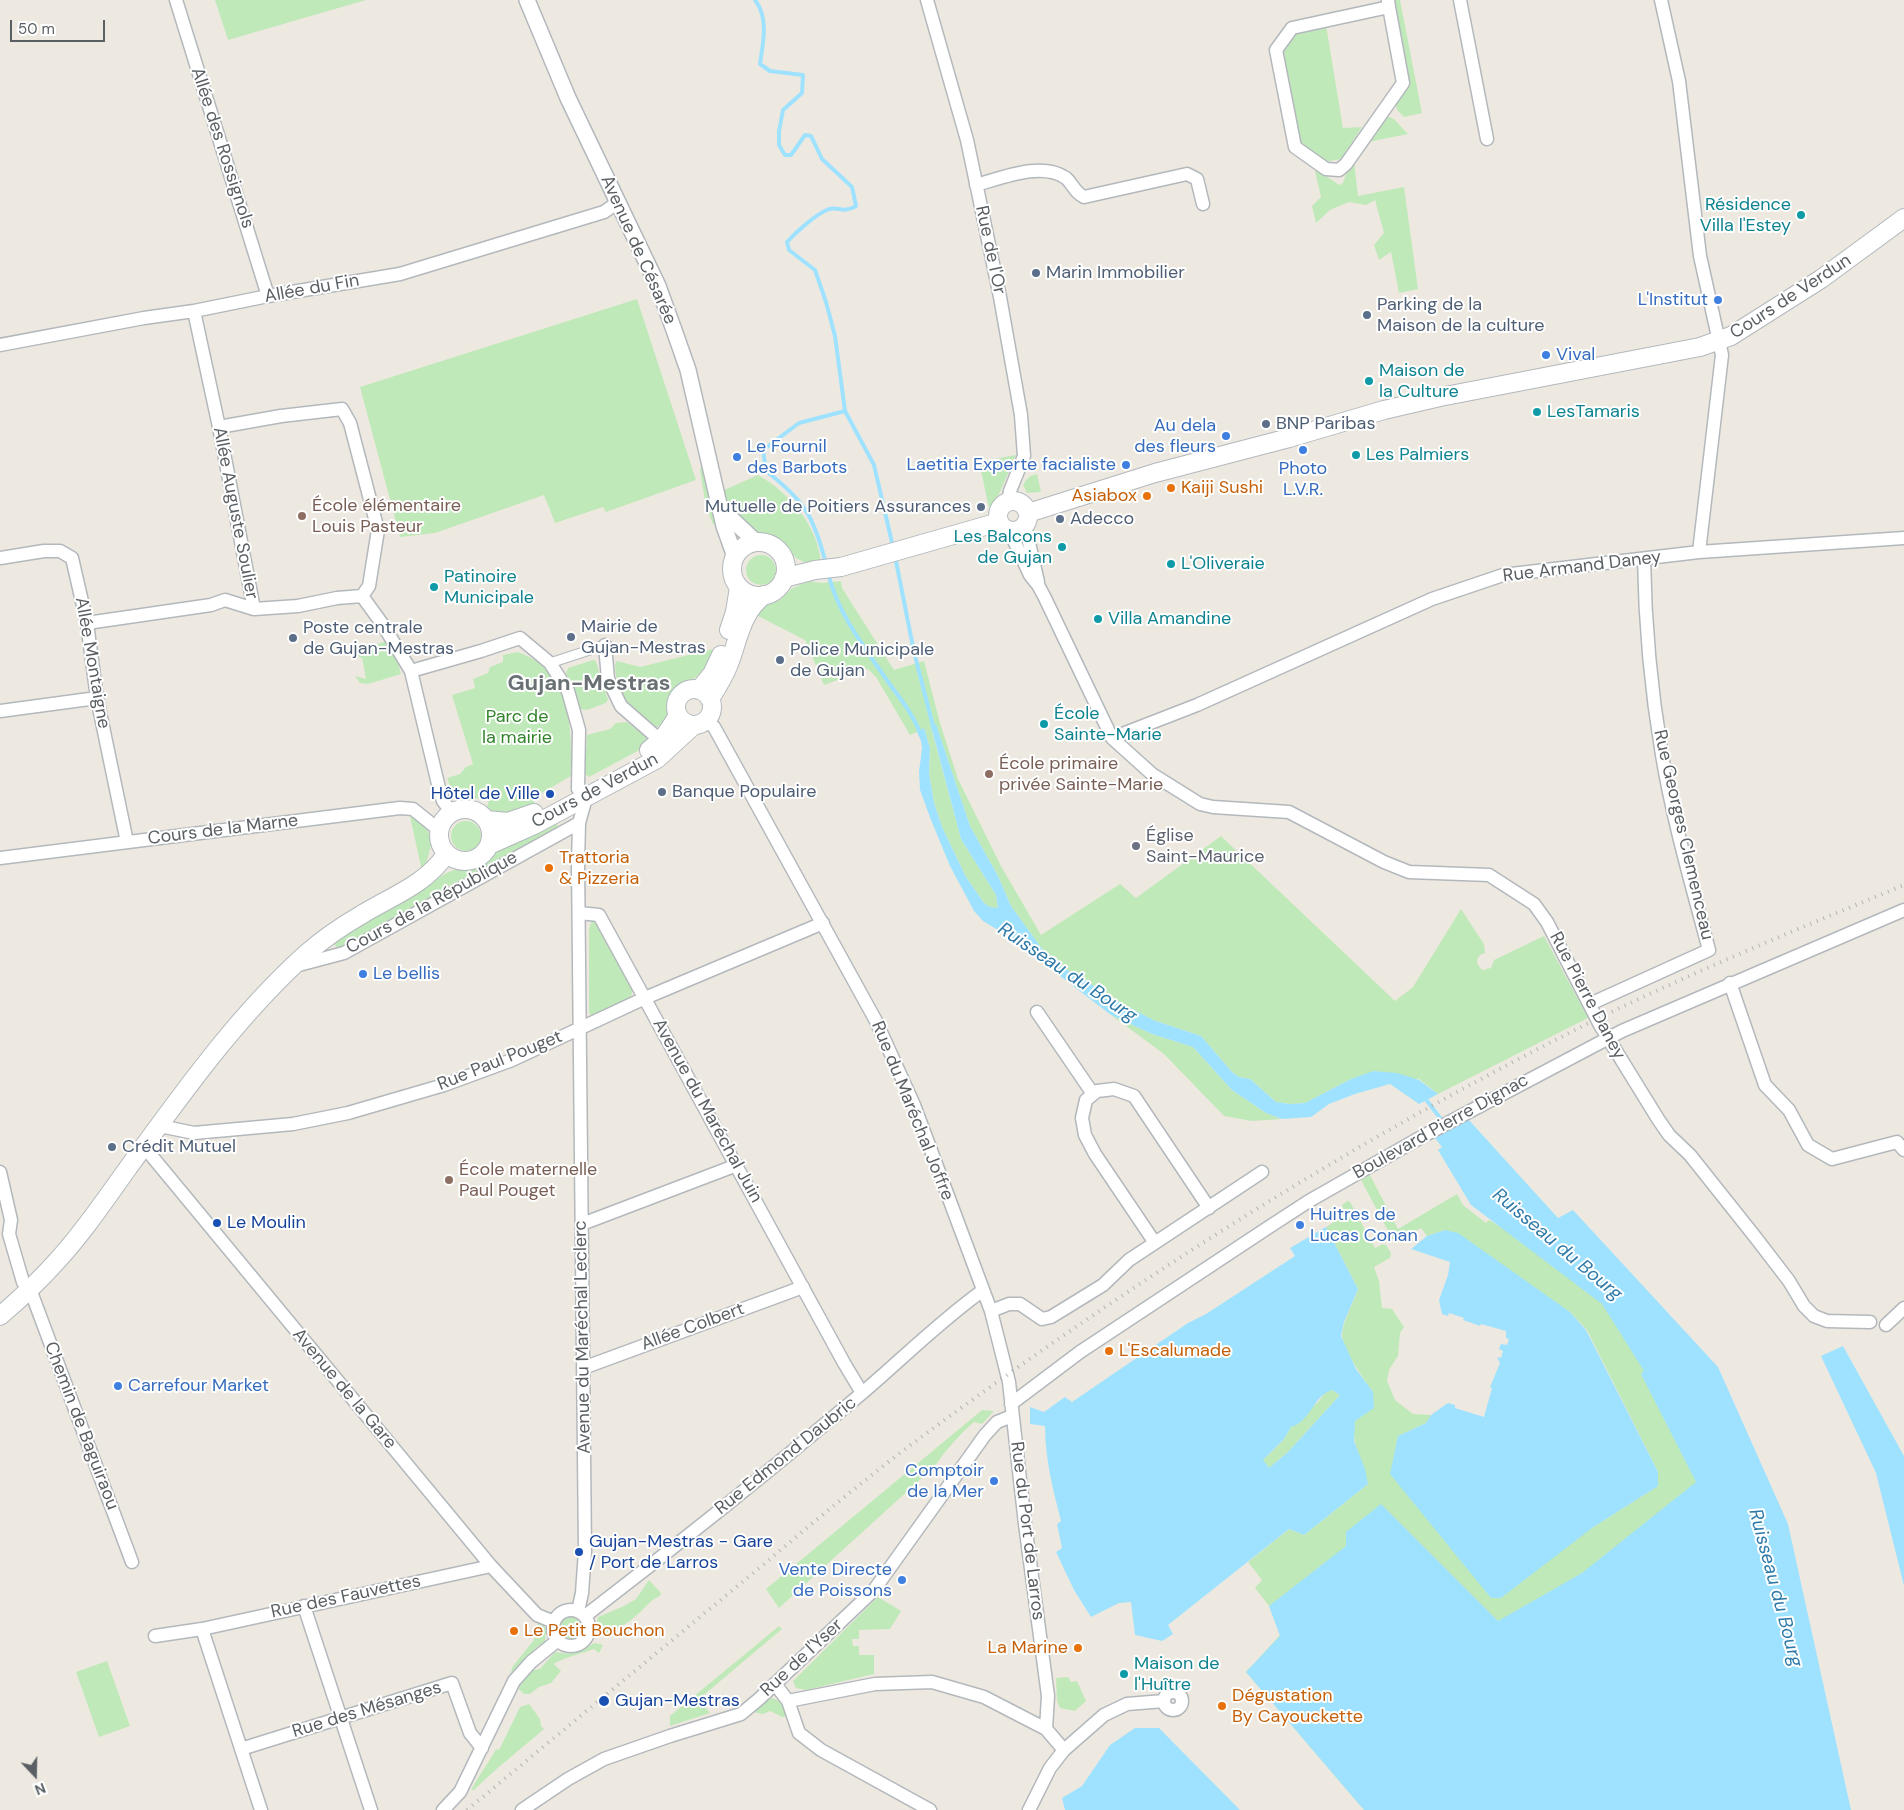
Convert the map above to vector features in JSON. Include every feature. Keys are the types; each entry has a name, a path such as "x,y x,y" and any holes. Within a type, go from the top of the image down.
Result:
{"main road":[{"name":"Cours de Verdun","path":"784,578 841,567 902,549 1015,523 1155,474 1387,410 1440,397 1700,348 1719,342 1821,279 1904,218"},
{"path":"1008,502 1019,503 1026,509 1015,523"},
{"path":"756,542 774,546 780,552 786,569 780,586 773,592 755,596 746,593 739,587 732,573 735,557 740,550 748,544 756,542"},
{"path":"784,560 818,570"},
{"path":"739,587 735,612 720,657 704,694 712,710 700,723 684,722 676,709 679,698 688,691 704,694 721,683 729,666 745,617 754,603 764,595"},
{"name":"Cours de Verdun","path":"489,845 557,813 582,793 644,754 668,733 678,714"},
{"name":"Cours de Verdun","path":"486,820 508,822 529,816 658,759 700,723"},
{"path":"466,809 480,814 486,820 490,827 491,836 485,852 478,858 470,861 453,859 446,854 441,847 439,830 446,817 452,812 466,809"},
{"name":"Cours de la République","path":"0,1316 30,1289 69,1248 143,1147 243,1018 293,967 341,927 420,881 437,868 446,854"}],"street":[{"name":"Allée des Rossignols","path":"176,0 268,296"},
{"name":"Avenue de Césarée","path":"526,0 568,98 658,286 688,370 724,526 735,557"},
{"name":"Rue de l'Or","path":"927,0 967,140 1000,297 1020,415 1024,456 1010,491 1008,502"},
{"path":"1460,0 1487,139"},
{"path":"1662,0 1678,81 1700,256 1722,355 1699,552"},
{"path":"1389,3 1403,84 1346,164 1339,170 1326,169 1295,147 1276,50 1292,28 1389,3"},
{"path":"976,185 1040,169 1051,170 1067,179 1077,193 1084,197 1187,174 1197,179 1203,204"},
{"name":"Allée du Fin","path":"0,345 400,274 604,212 617,203"},
{"name":"Allée Auguste Soulier","path":"194,311 219,427 254,609 298,606 337,598 362,596"},
{"path":"219,427 281,416 342,409 350,423 378,530 369,586 362,596 383,625 411,671 439,788 443,801 452,812"},
{"path":"721,509 756,542"},
{"path":"1015,523 1038,585 1112,738"},
{"name":"Rue Armand Daney","path":"1112,738 1196,705 1440,596 1503,575 1699,552 1904,538"},
{"name":"Allée Montaigne","path":"0,558 44,551 60,551 72,558 87,623 97,698 127,842"},
{"name":"Rue Georges Clemenceau","path":"1590,1004 1709,950 1682,848 1662,756 1647,640 1644,559"},
{"path":"87,623 211,605 225,600 254,609"},
{"path":"411,671 520,638 550,663 568,691 579,730 582,793 574,828 579,913"},
{"path":"550,663 605,645 608,679 621,706 661,741"},
{"path":"0,711 97,698"},
{"name":"Rue du Maréchal Joffre","path":"700,723 714,727 876,1021 914,1105 991,1312 1009,1382 1012,1410"},
{"name":"Rue Pierre Daney","path":"1112,738 1152,774 1200,804 1213,807 1289,812 1384,862 1409,872 1489,875 1534,904 1547,922 1608,1038 1669,1135 1690,1155 1756,1238 1810,1312 1827,1321 1870,1322"},
{"name":"Cours de la Marne","path":"0,858 400,808 413,809 439,830"},
{"path":"557,813 574,828"},
{"name":"Cours de la République","path":"293,967 344,953 574,828"},
{"name":"Boulevard Pierre Dignac","path":"1012,1410 1080,1352 1285,1216 1431,1132 1608,1038 1730,983 1904,910"},
{"name":"Avenue du Maréchal Juin","path":"579,913 599,915 862,1393"},
{"name":"Avenue du Maréchal Leclerc","path":"579,913 584,1551 581,1613"},
{"name":"Rue Paul Pouget","path":"160,1126 194,1133 293,1124 348,1113 444,1085 512,1060 645,998 823,923"},
{"path":"1730,983 1765,1085 1789,1110 1808,1145 1832,1159 1897,1142 1904,1150"},
{"path":"1037,1012 1093,1094"},
{"path":"1155,1243 1095,1154 1085,1135 1082,1118 1086,1100 1097,1091 1114,1089 1134,1096 1210,1208"},
{"name":"Avenue de la Gare","path":"143,1147 491,1566 537,1615 554,1622"},
{"path":"582,1224 737,1165"},
{"name":"Chemin de Baguiraou","path":"0,1172 11,1220 9,1234 24,1282 30,1289 132,1562"},
{"path":"991,1312 1009,1304 1020,1304 1042,1319 1051,1317 1103,1285 1129,1260 1262,1172"},
{"name":"Allée Colbert","path":"583,1368 803,1287"},
{"name":"Rue Edmond Daubric","path":"554,1622 561,1612 566,1610 581,1613 655,1562 862,1393 899,1359 982,1290"},
{"path":"1886,1325 1904,1308"},
{"name":"Rue de l'Yser","path":"522,1810 568,1779 604,1760 670,1736 740,1714 775,1684 874,1590 985,1435 1012,1410"},
{"name":"Rue du Port de Larros","path":"1012,1410 1047,1687 1046,1729"},
{"name":"Rue des Fauvettes","path":"156,1636 202,1629 491,1566"},
{"path":"304,1606 371,1810"},
{"path":"554,1622 553,1632 558,1640 566,1646 577,1645 581,1643 589,1630 589,1625 581,1613"},
{"path":"202,1629 261,1810"},
{"path":"443,1810 460,1792 514,1681 531,1662 558,1640"},
{"path":"788,1701 875,1684 932,1682 984,1697 1046,1729 1064,1750"},
{"name":"Rue des Mésanges","path":"242,1749 452,1683 470,1733 482,1748"},
{"path":"775,1684 788,1701 799,1733 821,1750 930,1810"},
{"path":"1029,1810 1050,1768 1064,1750 1111,1710 1136,1702 1164,1701"}],"green space":[{"path":"215,0 366,0 228,40"},
{"path":"1393,0 1400,0 1422,113 1404,117 1397,110 1396,105 1406,90 1407,72"},
{"path":"1326,25 1343,128 1362,127 1341,159 1324,162 1300,143 1282,51 1295,33"},
{"path":"1387,116 1394,119 1408,134 1368,142 1380,123"},
{"path":"1351,160 1354,161 1358,196 1404,187 1418,289 1399,293 1391,252 1379,260 1374,245 1384,233 1375,200 1366,205 1349,202 1330,210 1316,223 1312,206 1321,197 1315,171 1318,170 1339,185 1343,183"},
{"path":"637,299 696,480 606,512 603,507 555,523 544,495 435,533 400,537 360,387"},
{"path":"1016,455 999,494 989,508 979,462"},
{"path":"704,464 718,526 713,524 706,508 700,469"},
{"path":"1037,474 1041,492 1027,493 1023,485 1029,478"},
{"path":"758,475 781,491 800,512 815,537 821,564 806,563 796,558 787,547 753,529 731,509 722,491"},
{"path":"761,555 772,559 776,570 772,581 761,585 750,581 746,570 750,559"},
{"path":"809,581 821,583 841,581 842,588 894,670 924,661 940,723 958,779 1001,866 1041,935 1120,884 1136,898 1221,836 1395,1001 1413,987 1461,909 1484,944 1485,953 1478,957 1477,961 1483,970 1491,968 1494,960 1544,936 1588,1018 1438,1094 1419,1079 1351,1079 1305,1103 1290,1104 1276,1102 1250,1079 1239,1077 1232,1072 1201,1036 1153,1020 1101,992 1090,983 1050,960 1011,906 998,876 970,826 936,725 931,727 961,839 996,895 998,909 984,903 966,877 942,827 934,803 929,773 930,748 924,729 910,735 876,677 868,669 824,685 805,640 754,614 761,607 780,600 791,589"},
{"path":"387,641 397,658 401,674 368,684 360,683 355,676 366,679 362,658 351,654 351,652"},
{"path":"713,649 709,666 696,677 671,692 666,709 669,717 664,725 656,727 632,708 618,686 615,664 617,661 640,667"},
{"name":"Parc de la mairie","path":"518,652 536,661 549,673 559,687 569,721 571,776 533,798 535,806 500,816 487,807 489,799 463,798 453,795 447,778 460,774 466,767 473,764 452,695 475,688 473,679 488,673 490,667 503,662 503,655"},
{"name":"Parc de la mairie","path":"593,660 596,661 608,699 606,703 587,710 580,709 566,673 568,668"},
{"name":"Parc de la mairie","path":"627,722 649,739 649,745 589,777 585,774 587,735 610,729 616,723"},
{"path":"410,816 425,824 432,842 426,864 421,867"},
{"path":"466,821 477,825 481,836 477,847 466,851 455,847 451,836 455,825"},
{"path":"555,821 558,826 555,829 338,949 334,944 349,929 424,888 446,873 480,866 487,862 503,846"},
{"path":"592,920 598,922 634,987 630,999 591,1016 589,1012 589,929"},
{"path":"1111,1015 1152,1034 1193,1047 1232,1090 1266,1113 1282,1119 1252,1121 1224,1116 1164,1054"},
{"path":"1370,1175 1398,1229 1457,1194 1463,1205 1486,1223 1489,1220 1586,1277 1724,1476 1364,1810 1246,1672 1280,1635 1269,1606 1255,1588 1262,1580 1248,1562 1289,1529 1304,1535 1368,1484 1355,1443 1354,1426 1356,1419 1373,1392 1349,1355 1342,1334 1358,1289 1326,1227 1340,1218 1338,1213 1343,1210 1342,1205 1347,1201 1350,1202 1375,1248 1383,1244 1386,1245 1391,1253 1390,1258 1374,1267 1379,1281 1382,1308 1392,1309 1404,1327 1400,1333 1398,1356 1389,1370 1387,1381 1395,1400 1413,1414 1431,1415 1426,1423 1398,1436 1592,1528 1658,1486 1658,1472 1587,1330 1570,1312 1445,1230 1427,1236 1421,1228 1394,1242 1361,1180"},
{"path":"1332,1390 1340,1395 1288,1452 1269,1468 1262,1461 1284,1439 1291,1427 1319,1401 1325,1392"},
{"path":"982,1410 994,1411 982,1424 974,1422 968,1427 952,1443 934,1467 779,1608 766,1589"},
{"path":"649,1580 661,1593 660,1596 621,1626 603,1635 598,1632 596,1625 598,1617 636,1599"},
{"path":"878,1597 901,1611 890,1629 859,1630 859,1639 852,1639 853,1646 859,1646 859,1655 874,1655 874,1674 806,1690 796,1688 793,1681"},
{"path":"571,1617 579,1620 582,1628 579,1636 571,1639 563,1636 560,1628 563,1620"},
{"path":"538,1621 544,1625 546,1630 545,1642 538,1646 510,1675 513,1666 534,1640"},
{"path":"779,1626 782,1629 699,1699 710,1713 670,1726 670,1716"},
{"path":"595,1643 603,1645 599,1653 594,1649 554,1664 561,1671 551,1683 539,1687 530,1694 524,1694 519,1689 521,1679 528,1671 540,1669 555,1652 573,1653"},
{"path":"107,1661 130,1726 99,1737 76,1672"},
{"path":"1068,1677 1071,1682 1077,1681 1086,1701 1075,1711 1060,1708 1057,1701 1056,1678"},
{"path":"771,1698 779,1702 786,1716 782,1717 770,1711 763,1714 753,1712 764,1701"},
{"path":"529,1704 540,1719 541,1726 544,1729 474,1790 471,1790 496,1749 499,1750 520,1707"}],"water":[{"path":"936,724 970,826 998,876 1011,906 1050,960 1090,983 1101,992 1153,1020 1201,1036 1232,1072 1239,1077 1250,1079 1276,1102 1290,1104 1305,1103 1351,1079 1373,1071 1397,1073 1419,1080 1438,1094 1419,1104 1390,1084 1329,1104 1311,1117 1282,1119 1266,1113 1232,1090 1193,1047 1152,1034 1111,1015 1008,936 983,921 974,911 950,866 920,790 919,772 922,748 917,732 924,728 930,748 929,773 934,803 942,827 966,877 984,903 990,907 998,908 996,895 961,839 931,726"},
{"path":"1468,1119 1558,1218 1573,1210 1718,1367 1788,1524 1851,1810 1364,1810 1246,1672 1280,1636 1269,1606 1346,1546 1346,1532 1381,1504 1498,1621 1582,1573 1696,1482 1641,1374 1644,1371 1602,1304 1471,1205 1438,1150 1442,1147 1434,1137"},
{"path":"1326,1227 1358,1289 1344,1322 1341,1336 1356,1369 1373,1392 1374,1408 1355,1421 1354,1441 1365,1469 1368,1484 1304,1535 1289,1529 1168,1625 1173,1634 1162,1641 1135,1635 1131,1602 1119,1603 1091,1617 1074,1590 1056,1552 1062,1548 1057,1524 1061,1521 1052,1486 1045,1426 1030,1424 1030,1407 1044,1412 1065,1397 1072,1402 1188,1323 1206,1314 1295,1256 1290,1248","holes":["1332,1390 1340,1395 1288,1452 1269,1468 1263,1460 1284,1439 1291,1427 1298,1424 1326,1393"]},
{"path":"1445,1230 1458,1233 1570,1312 1586,1330 1658,1472 1658,1486 1592,1528 1501,1598 1491,1598 1390,1474 1398,1436 1426,1423 1431,1415 1448,1403 1455,1405 1455,1408 1484,1417 1492,1388 1490,1387 1500,1363 1497,1357 1501,1358 1503,1351 1499,1349 1501,1344 1507,1345 1509,1339 1506,1338 1506,1331 1481,1324 1480,1326 1449,1313 1448,1316 1442,1314 1439,1300 1448,1275 1450,1262 1411,1249 1427,1236"},
{"path":"1843,1346 1904,1456 1904,1586 1876,1473 1821,1356"},
{"path":"1135,1728 1159,1728 1240,1810 1065,1810 1062,1798 1082,1786 1110,1745"}],"waterway":[{"path":"755,0 764,23 760,64 770,71 803,75 802,93 783,110 779,131 779,145 785,155 791,155 805,135 811,136 822,159 852,187 856,206 844,210 832,208 824,211 806,224 787,242 789,250 815,270 835,336 845,411 874,465 893,547"},
{"name":"Ruisseau du Bourg","path":"826,564 817,534 806,511 799,501 766,471 763,450 799,423 845,411"},
{"path":"895,556 914,652 934,730"},
{"name":"Ruisseau du Bourg","path":"828,573 846,618 863,646 908,709 921,735"},
{"name":"Ruisseau du Bourg","path":"1424,1097 1444,1123"}],"railway":[{"path":"467,1810 887,1463 1015,1370 1177,1259 1344,1156 1429,1107 1515,1061 1603,1016 1678,981 1904,885"}],"place":[{"name":"Résidence Villa l'Estey","path":"1801,215"},
{"name":"Marin Immobilier","path":"1036,273"},
{"name":"L'Institut","path":"1718,300"},
{"name":"Parking de la Maison de la culture","path":"1367,315"},
{"name":"Vival","path":"1546,355"},
{"name":"Maison de la Culture","path":"1369,381"},
{"name":"LesTamaris","path":"1537,412"},
{"name":"BNP Paribas","path":"1266,424"},
{"name":"Au dela des fleurs","path":"1226,436"},
{"name":"Photo L.V.R.","path":"1303,450"},
{"name":"Les Palmiers","path":"1356,455"},
{"name":"Le Fournil des Barbots","path":"737,457"},
{"name":"Laetitia Experte facialiste","path":"1126,465"},
{"name":"Kaiji Sushi","path":"1171,488"},
{"name":"Asiabox","path":"1147,496"},
{"name":"Mutuelle de Poitiers Assurances","path":"981,507"},
{"name":"École élémentaire Louis Pasteur","path":"302,516"},
{"name":"Adecco","path":"1060,519"},
{"name":"Les Balcons de Gujan","path":"1062,547"},
{"name":"L'Oliveraie","path":"1171,564"},
{"name":"Patinoire Municipale","path":"434,587"},
{"name":"Villa Amandine","path":"1098,619"},
{"name":"Mairie de Gujan-Mestras","path":"571,637"},
{"name":"Poste centrale de Gujan-Mestras","path":"293,638"},
{"name":"Police Municipale de Gujan","path":"780,660"},
{"name":"École Sainte-Marie","path":"1044,724"},
{"name":"École primaire privée Sainte-Marie","path":"989,774"},
{"name":"Banque Populaire","path":"662,792"},
{"name":"Hôtel de Ville","path":"550,794"},
{"name":"Église Saint-Maurice","path":"1136,846"},
{"name":"Trattoria & Pizzeria","path":"549,868"},
{"name":"Le bellis","path":"363,974"},
{"name":"Crédit Mutuel","path":"112,1147"},
{"name":"École maternelle Paul Pouget","path":"449,1180"},
{"name":"Le Moulin","path":"217,1223"},
{"name":"Huitres de Lucas Conan","path":"1300,1225"},
{"name":"L'Escalumade","path":"1109,1351"},
{"name":"Carrefour Market","path":"118,1386"},
{"name":"Comptoir de la Mer","path":"994,1481"},
{"name":"Gujan-Mestras - Gare / Port de Larros","path":"579,1552"},
{"name":"Vente Directe de Poissons","path":"902,1580"},
{"name":"Le Petit Bouchon","path":"514,1631"},
{"name":"La Marine","path":"1078,1648"},
{"name":"Maison de l'Huître","path":"1124,1674"},
{"name":"Gujan-Mestras","path":"604,1701"},
{"name":"Dégustation By Cayouckette","path":"1222,1706"}],"district":[{"name":"Gujan-Mestras","path":"589,684"}]}
